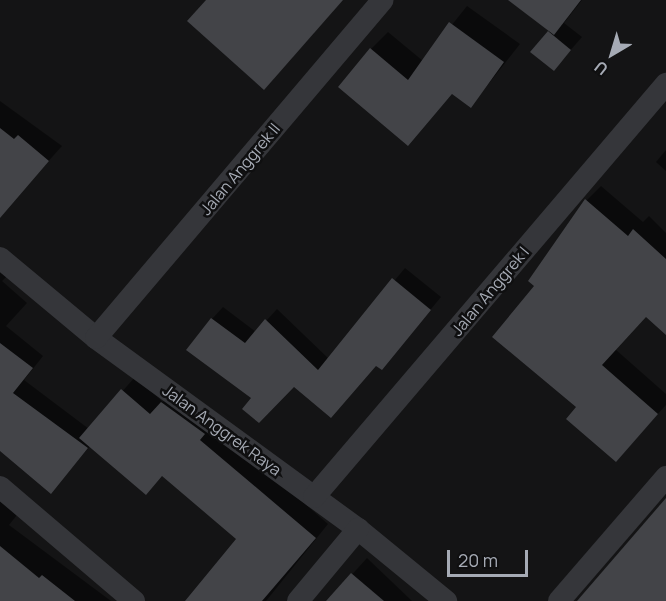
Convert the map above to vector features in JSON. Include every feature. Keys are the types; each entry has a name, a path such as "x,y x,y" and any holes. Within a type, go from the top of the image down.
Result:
{"street":[{"name":"Jalan Anggrek II","path":"96,338 383,0"},
{"name":"Jalan Anggrek I","path":"314,497 666,84"},
{"name":"Jalan Anggrek Raya","path":"0,258 96,338 358,529 446,601"},
{"path":"559,601 666,477"},
{"path":"0,487 134,601"},
{"path":"298,601 358,529"}],"building":[{"path":"206,0 343,0 264,90 187,21"},
{"path":"508,0 581,0 554,35"},
{"path":"449,22 504,62 471,108 452,94 408,146 338,87 370,48 408,80"},
{"path":"548,31 571,50 554,71 530,52"},
{"path":"0,128 14,139 18,135 49,161 0,218"},
{"path":"585,199 628,236 633,229 666,259 666,335 646,317 602,365 658,414 616,462 566,419 576,407 492,337 534,286 528,281"},
{"path":"392,278 431,310 382,370 376,366 331,418 294,387 259,423 242,409 251,398 186,350 211,318 245,343 265,319 318,370"},
{"path":"0,343 33,368 13,393 88,448 51,494 0,451"},
{"path":"121,389 150,414 161,402 205,434 200,440 316,538 262,601 185,601 236,539 162,476 146,495 79,438"},
{"path":"666,498 666,601 577,601"},
{"path":"0,546 39,578 42,575 75,601 0,601"},
{"path":"351,573 384,601 326,601"}]}
